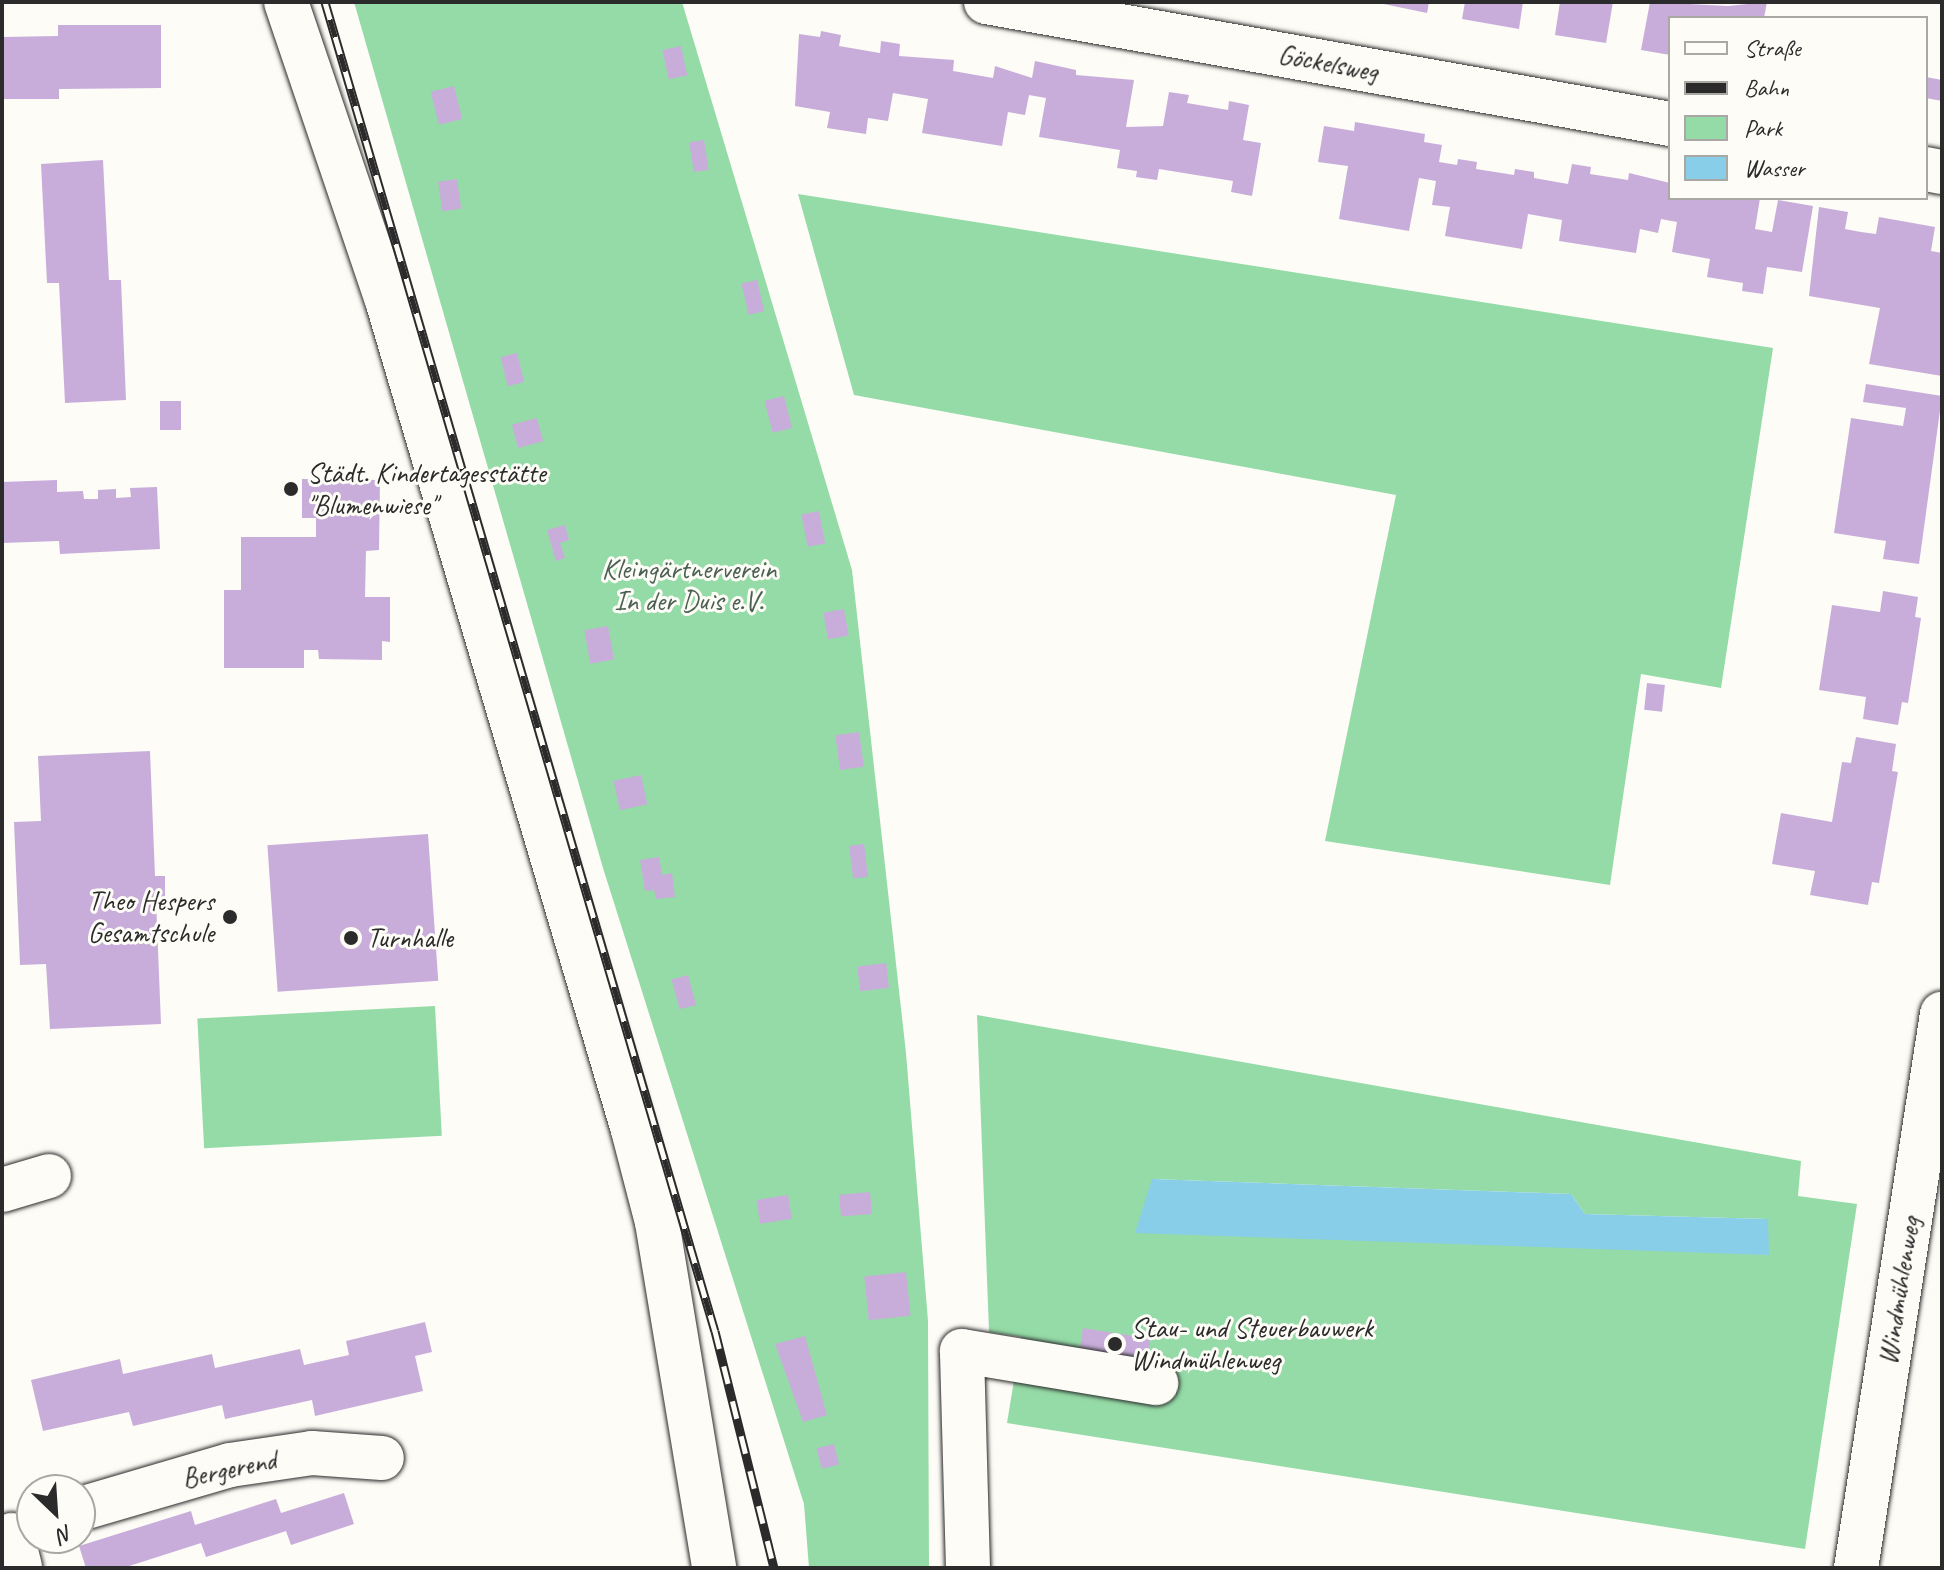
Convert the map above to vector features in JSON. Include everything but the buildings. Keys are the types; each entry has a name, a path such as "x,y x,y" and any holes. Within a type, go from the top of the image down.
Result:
{"street":[{"path":"286,2 387,300 633,1130 657,1222 714,1568"},
{"name":"Göckelsweg","path":"986,2 1668,124"},
{"name":"Windmühlenweg","path":"1856,1568 1942,1014"},
{"path":"2,1190 49,1176"},
{"path":"968,1568 962,1351 1156,1383"},
{"name":"Bergerend","path":"96,1504 230,1465 312,1453 382,1458"}],"green space":[{"name":"Kleingärtnerverein In der Duis e.V.","path":"354,2 682,2 852,570 906,1053 928,1321 929,1568 809,1568 804,1504 603,868"},
{"path":"798,194 1773,348 1721,688 1641,674 1610,885 1325,841 1396,495 854,395"},
{"path":"435,1006 442,1136 204,1148 197,1018"},
{"path":"977,1015 1801,1161 1798,1196 1857,1204 1805,1549 1007,1423 1021,1337 989,1332","holes":["1152,1179 1571,1194 1585,1214 1767,1219 1768,1255"]}],"water":[{"path":"1152,1179 1571,1194 1585,1214 1768,1219 1769,1255 1135,1233"}],"railway":[{"path":"325,2 715,1331 774,1568"}],"place":[{"name":"Städt. Kindertagesstätte \"Blumenwiese\"","path":"291,489"},
{"name":"Theo Hespers Gesamtschule","path":"230,917"},
{"name":"Turnhalle","path":"351,938"},
{"name":"Stau- und Steuerbauwerk Windmühlenweg","path":"1115,1344"}]}
